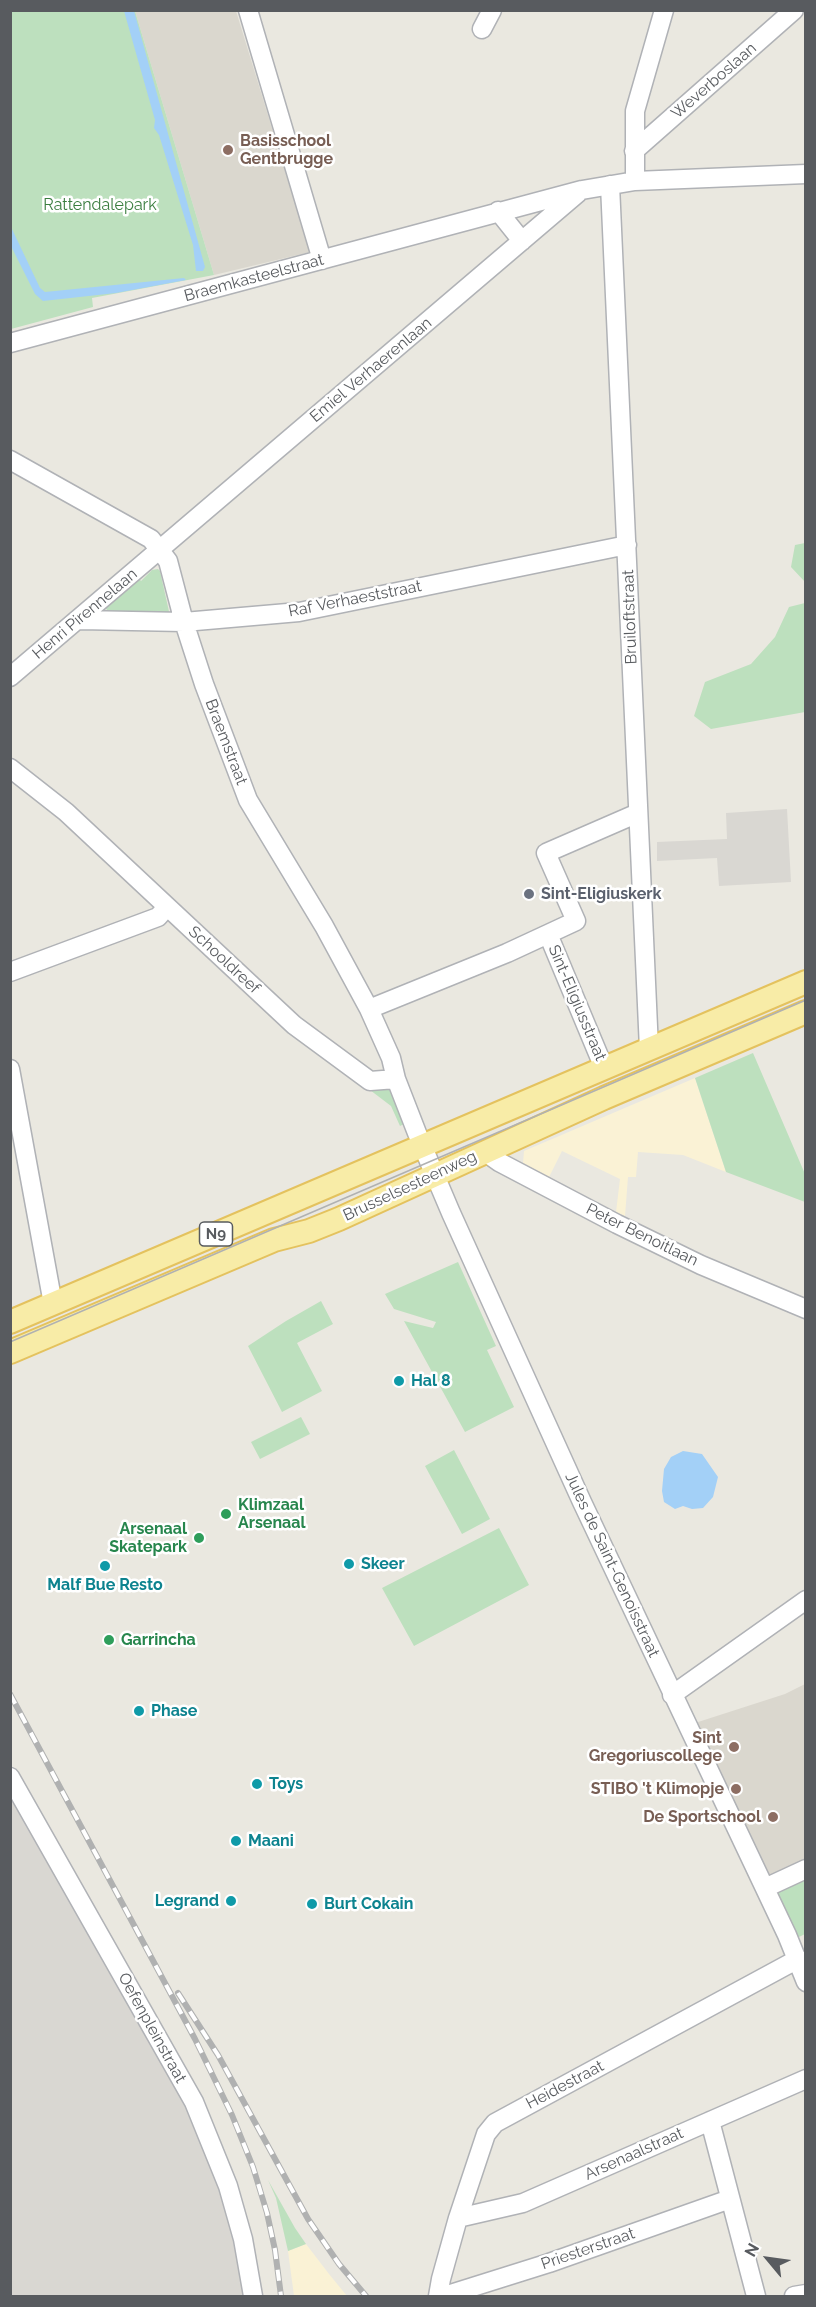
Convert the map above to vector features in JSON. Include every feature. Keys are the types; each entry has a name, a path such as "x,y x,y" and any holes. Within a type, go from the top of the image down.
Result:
{"main road":[{"name":"Brusselsesteenweg","path":"10,1322 806,982"},
{"name":"Brusselsesteenweg","path":"10,1352 274,1240 309,1231 604,1098 806,1012"}],"street":[{"path":"248,10 322,260"},
{"path":"482,29 492,10"},
{"path":"635,181 635,111 664,10"},
{"name":"Weverboslaan","path":"634,151 794,10"},
{"name":"Braemkasteelstraat","path":"10,343 582,190 635,181 806,174"},
{"name":"Bruiloftstraat","path":"610,185 649,1049"},
{"name":"Emiel Verhaerenlaan","path":"159,549 582,190"},
{"path":"498,211 522,241"},
{"name":"Braemstraat","path":"10,460 151,539 168,561 184,622 207,694 248,800 324,926 369,1009 391,1058 396,1079"},
{"name":"Raf Verhaeststraat","path":"80,620 184,622 298,612 627,545"},
{"name":"Henri Pirennelaan","path":"10,677 80,620 159,549"},
{"name":"Schooldreef","path":"10,768 66,812 294,1025 370,1081 396,1079"},
{"name":"Sint-Eligiusstraat","path":"604,1068 548,934 576,921 546,853 638,813"},
{"path":"10,972 158,917 167,907"},
{"path":"369,1009 548,934"},
{"path":"10,1069 53,1304"},
{"path":"396,1079 422,1145"},
{"name":"Jules de Saint-Genoisstraat","path":"422,1145 582,1502 765,1888 798,1959 806,1982"},
{"name":"Peter Benoitlaan","path":"484,1152 617,1224 702,1265 806,1309"},
{"path":"672,1695 806,1600"},
{"name":"Oefenpleinstraat","path":"10,1777 194,2102 228,2186 243,2240 253,2296"},
{"path":"765,1888 806,1869"},
{"name":"Heidestraat","path":"438,2296 458,2218 486,2134 495,2123 798,1959"},
{"name":"Arsenaalstraat","path":"458,2218 523,2203 806,2079"},
{"path":"710,2121 756,2296"},
{"name":"Priesterstraat","path":"444,2296 549,2263 730,2199"},
{"path":"794,2296 806,2294"}],"shaded area":[{"name":"Basisschool Gentbrugge","path":"135,11 236,11 310,252 214,275"},
{"path":"787,809 791,882 719,886 717,858 657,861 657,842 727,839 726,813"},
{"path":"695,1078 726,1172 683,1155 638,1152 636,1177 628,1177 625,1216 616,1212 620,1179 562,1151 549,1177 523,1163 524,1151"},
{"name":"De Sportschool","path":"805,1684 805,1866 771,1883 695,1723 785,1694"},
{"path":"10,1777 194,2102 253,2296 11,2296"},
{"path":"306,2244 347,2296 294,2296 288,2251"}],"green space":[{"name":"Rattendalepark","path":"11,11 135,11 214,275 92,298 93,307 11,329"},
{"path":"806,543 805,582 791,567 795,545"},
{"path":"158,569 170,616 110,614 104,606 138,577 141,581 152,570"},
{"path":"805,603 805,712 711,729 694,716 705,682 751,664 775,637 789,607"},
{"path":"753,1053 805,1174 805,1202 726,1172 695,1078"},
{"path":"385,1087 390,1090 404,1124 400,1126 391,1106 370,1090"},
{"path":"458,1262 496,1346 487,1350 514,1407 465,1432 404,1321 433,1328 436,1322 394,1309 385,1294"},
{"path":"321,1301 333,1324 297,1343 322,1391 282,1412 248,1346"},
{"path":"301,1417 310,1434 260,1459 251,1442"},
{"path":"454,1450 490,1519 462,1534 425,1466"},
{"path":"499,1528 529,1585 414,1646 382,1588"},
{"path":"805,1866 805,1934 797,1938 771,1883"},
{"path":"268,2180 306,2244 288,2251 276,2198"}],"water":[{"path":"124,11 134,11 205,267 203,271 196,271 193,245 159,135 154,128 155,120"},
{"path":"11,227 40,288 45,292 184,278 186,280 116,293 43,301 35,294 11,246"},
{"path":"683,1451 702,1454 718,1477 713,1497 703,1508 692,1509 683,1506 675,1509 664,1502 662,1491 664,1469 671,1457"}],"tram line":[{"path":"10,1342 806,1000"}],"railway":[{"path":"10,1694 195,2039 232,2115 253,2167 267,2213 281,2296"},
{"path":"178,1993 218,2055 308,2219 339,2264 366,2296"}],"place":[{"name":"Basisschool Gentbrugge","path":"228,150"},
{"name":"Sint-Eligiuskerk","path":"529,894"},
{"name":"Hal 8","path":"399,1381"},
{"name":"Klimzaal Arsenaal","path":"226,1514"},
{"name":"Arsenaal Skatepark","path":"199,1538"},
{"name":"Skeer","path":"349,1564"},
{"name":"Malf Bue Resto","path":"105,1566"},
{"name":"Garrincha","path":"109,1640"},
{"name":"Phase","path":"139,1711"},
{"name":"Sint Gregoriuscollege","path":"734,1747"},
{"name":"Toys","path":"257,1784"},
{"name":"STIBO 't Klimopje","path":"736,1789"},
{"name":"De Sportschool","path":"773,1817"},
{"name":"Maani","path":"236,1841"},
{"name":"Legrand","path":"231,1901"},
{"name":"Burt Cokain","path":"312,1904"}]}
